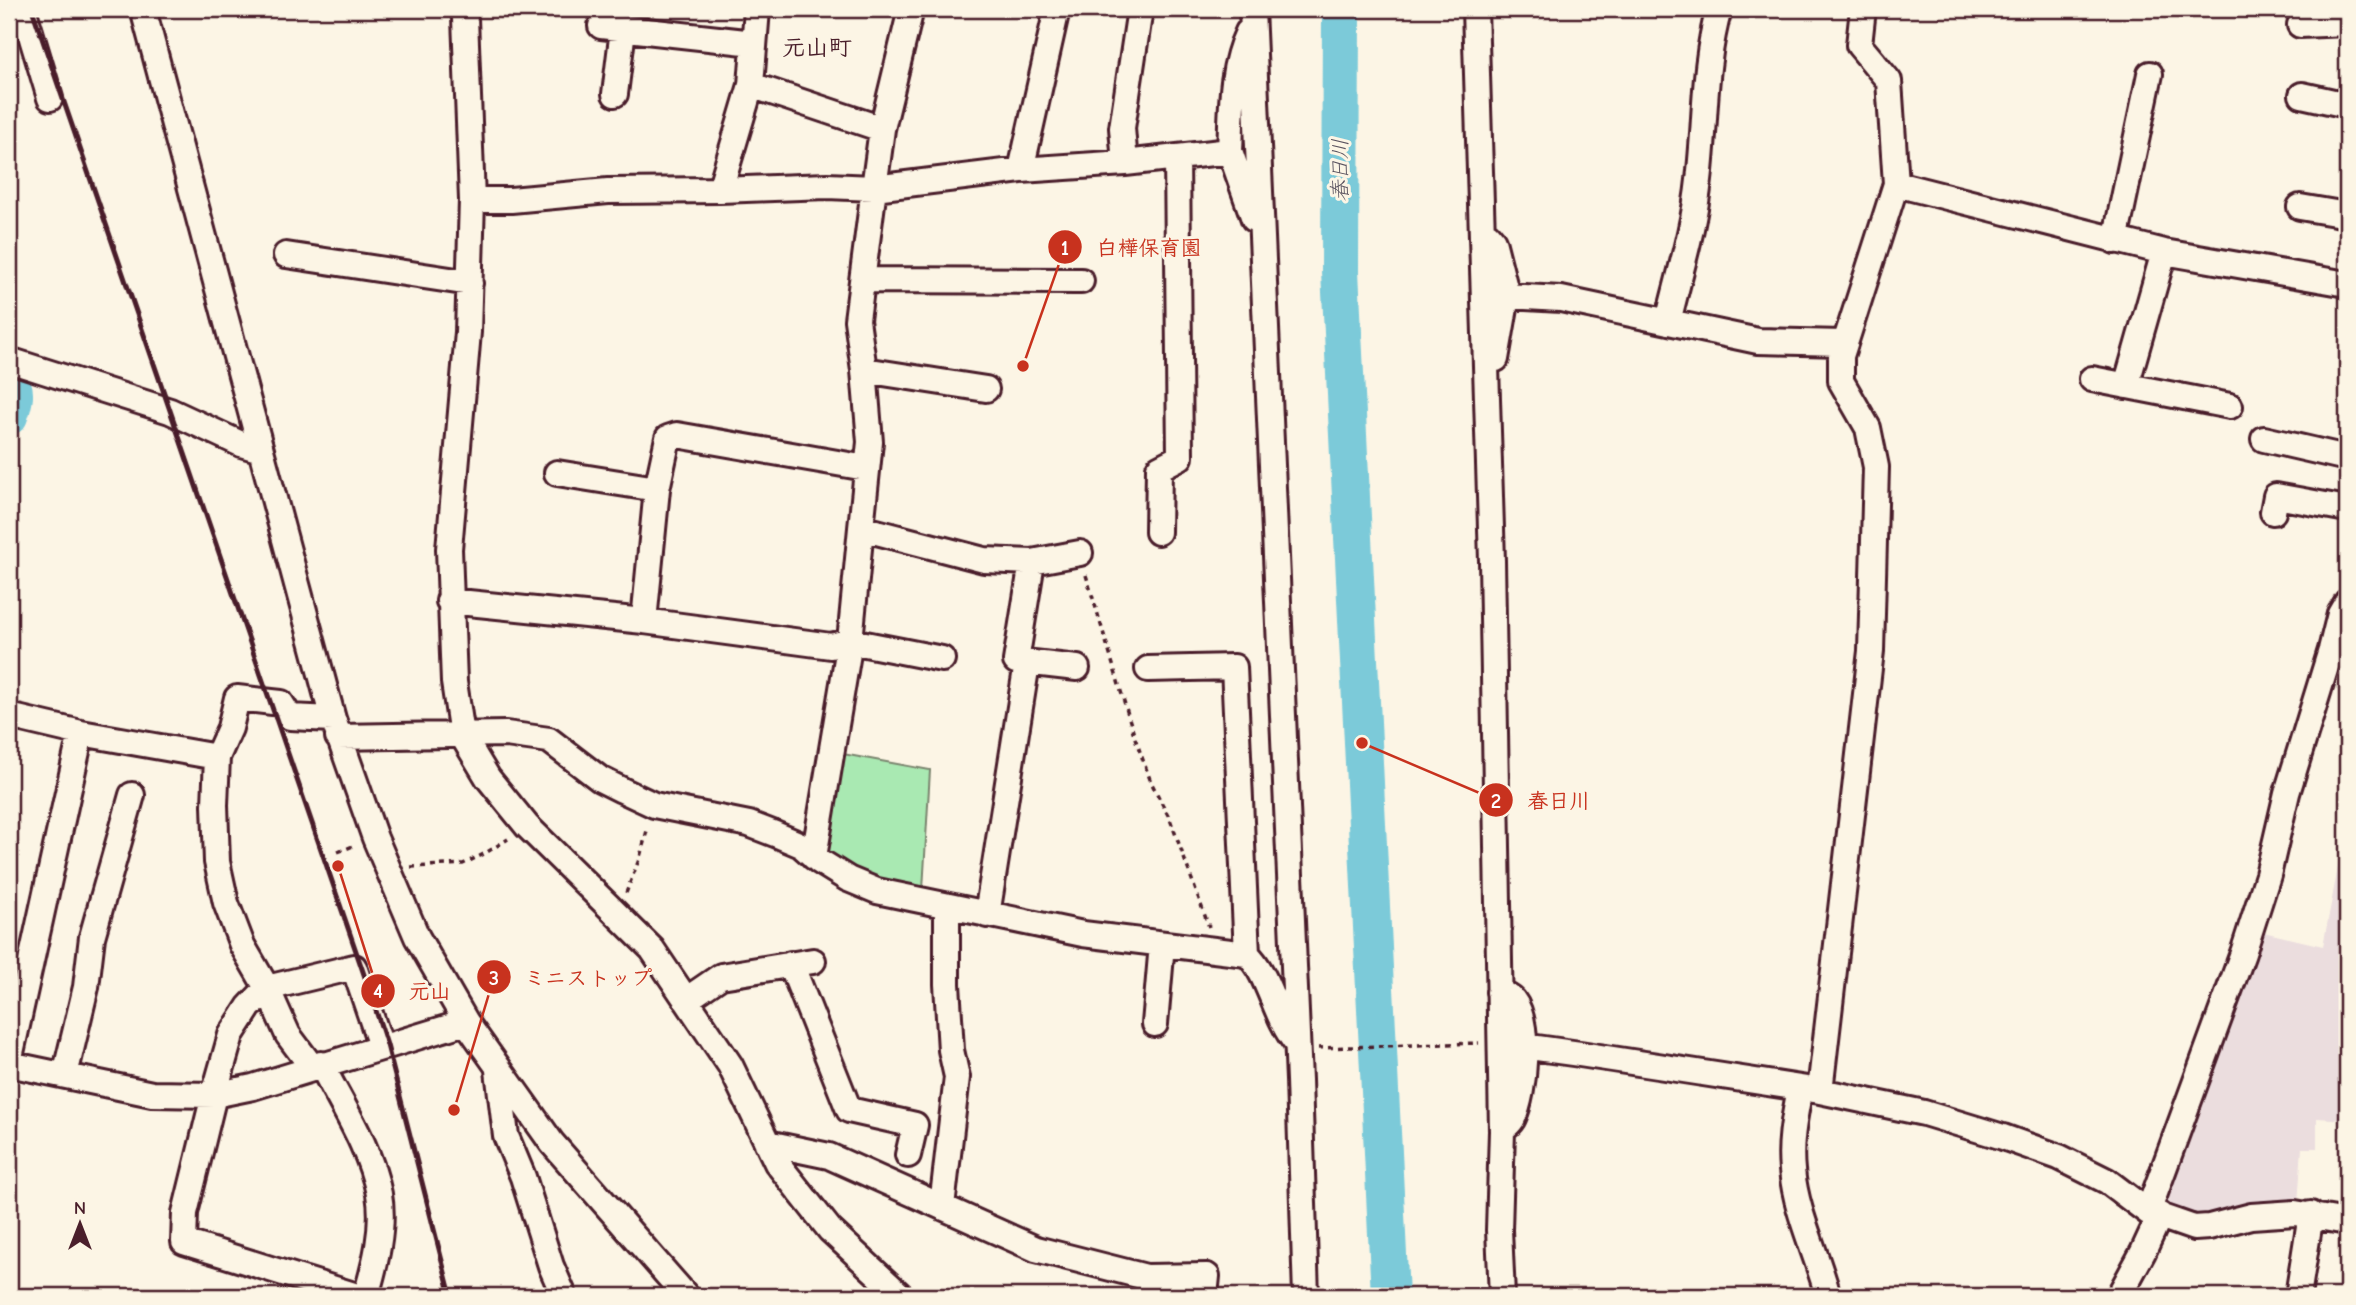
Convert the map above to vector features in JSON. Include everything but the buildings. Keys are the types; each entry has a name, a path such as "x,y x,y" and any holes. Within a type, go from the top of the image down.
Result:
{"street":[{"path":"143,9 336,728 387,869 417,937 466,1022 497,1067 552,1143 686,1296"},
{"path":"463,9 472,200 470,283 449,549 454,682 462,735 488,778 527,826 652,949 730,1065 777,1163 830,1230 901,1296"},
{"path":"720,190 751,85 757,9"},
{"path":"814,857 850,641 870,442 858,320 882,129 911,9"},
{"path":"1020,170 1058,9"},
{"path":"1125,163 1122,128 1140,9"},
{"path":"1475,9 1492,561 1502,1131 1499,1230 1502,1296"},
{"path":"1668,322 1692,226 1699,180 1706,71 1719,9"},
{"path":"1828,1296 1811,1245 1792,1172 1791,1146 1810,1090 1871,651 1876,467 1868,428 1841,381 1841,356 1896,184 1889,81 1859,45 1863,9"},
{"path":"20,11 50,98"},
{"path":"1252,16 1234,73 1230,151 1262,243"},
{"path":"1252,16 1306,1046 1306,1296"},
{"path":"2300,26 2347,23"},
{"path":"615,94 612,27 754,43"},
{"path":"2115,241 2150,74"},
{"path":"751,85 882,129"},
{"path":"2302,95 2347,105"},
{"path":"472,200 511,200 608,191 827,186 874,188 1020,170 1125,163 1230,151"},
{"path":"1158,532 1159,468 1180,457 1178,157"},
{"path":"1896,184 2164,252 2347,284"},
{"path":"2300,207 2347,215"},
{"path":"1480,227 1493,241 1507,296 1496,360 1486,381"},
{"path":"2126,386 2164,252"},
{"path":"286,255 470,283"},
{"path":"863,280 1081,281"},
{"path":"1507,296 1561,299 1758,341 1843,344"},
{"path":"9,360 170,411 241,444 261,450"},
{"path":"864,370 986,388"},
{"path":"2092,379 2230,406"},
{"path":"644,621 657,489 668,438 677,435 866,468"},
{"path":"2264,439 2347,458"},
{"path":"557,473 657,489"},
{"path":"2273,512 2276,496 2347,509"},
{"path":"861,528 984,560 1032,562 1080,553"},
{"path":"1032,562 1016,662 1077,668"},
{"path":"449,601 644,621 831,646 850,641 942,659"},
{"path":"2119,1296 2143,1252 2268,875 2287,793 2340,614 2347,602"},
{"path":"987,915 1027,663"},
{"path":"1148,669 1234,667 1247,954"},
{"path":"366,1296 375,1265 380,1227 380,1196 369,1156 317,1066 288,1035 267,988 242,945 224,893 217,862 217,757 230,728 237,698 281,703 290,717 336,728 462,735 506,734 549,740 600,779 654,805 748,824 801,845 814,857 848,878 877,891 1083,934 1247,954 1258,964 1287,1032 1306,1046"},
{"path":"9,716 81,733 217,757"},
{"path":"81,733 9,1063 152,1094 214,1095 253,1087 466,1022"},
{"path":"65,1075 86,987 92,937 132,795"},
{"path":"942,1206 957,1077 951,1050 947,984 947,906"},
{"path":"1155,1024 1162,944"},
{"path":"686,1000 721,976 802,963 832,1068 849,1110 915,1125 908,1155"},
{"path":"357,1296 184,1242 186,1213 231,1035 249,1007 267,988 354,967 381,1046"},
{"path":"1499,992 1512,999 1518,1010 1527,1050 1518,1104 1512,1120 1502,1131"},
{"path":"1527,1050 1537,1048 1580,1054 1810,1090 1924,1113 2003,1136 2059,1157 2107,1181 2154,1214 2194,1228 2209,1227 2251,1216 2295,1213 2347,1222"},
{"path":"497,1067 506,1136 523,1177 561,1296"},
{"path":"767,1143 829,1156 1037,1249 1146,1276 1207,1276 1205,1296"},
{"path":"2298,1296 2311,1214"}],"path":[{"path":"1080,553 1135,738 1151,782 1170,819 1218,952"},
{"path":"615,911 626,894 640,857 654,805"},
{"path":"387,869 463,864 484,855 527,826"},
{"path":"338,852 348,848"},
{"path":"1306,1046 1485,1043"}],"shaded area":[{"path":"2347,820 2347,1120 2317,1118 2317,1148 2302,1148 2298,1204 2263,1201 2188,1219 2162,1209 2259,931 2323,946"}],"green space":[{"path":"843,754 930,770 923,890 884,886 831,859 828,850"}],"waterway":[{"name":"春日川","path":"1341,9 1340,271 1390,1296"},
{"path":"9,380 14,393 9,416"}],"railway":[{"path":"32,9 369,989 387,1045 451,1296"}],"place":[{"name":"白樺保育園","path":"1023,366"},
{"name":"春日川","path":"1362,743"},
{"name":"元山","path":"338,866"},
{"name":"ミニストップ","path":"454,1110"}],"district":[{"name":"元山町","path":"817,47"}]}
